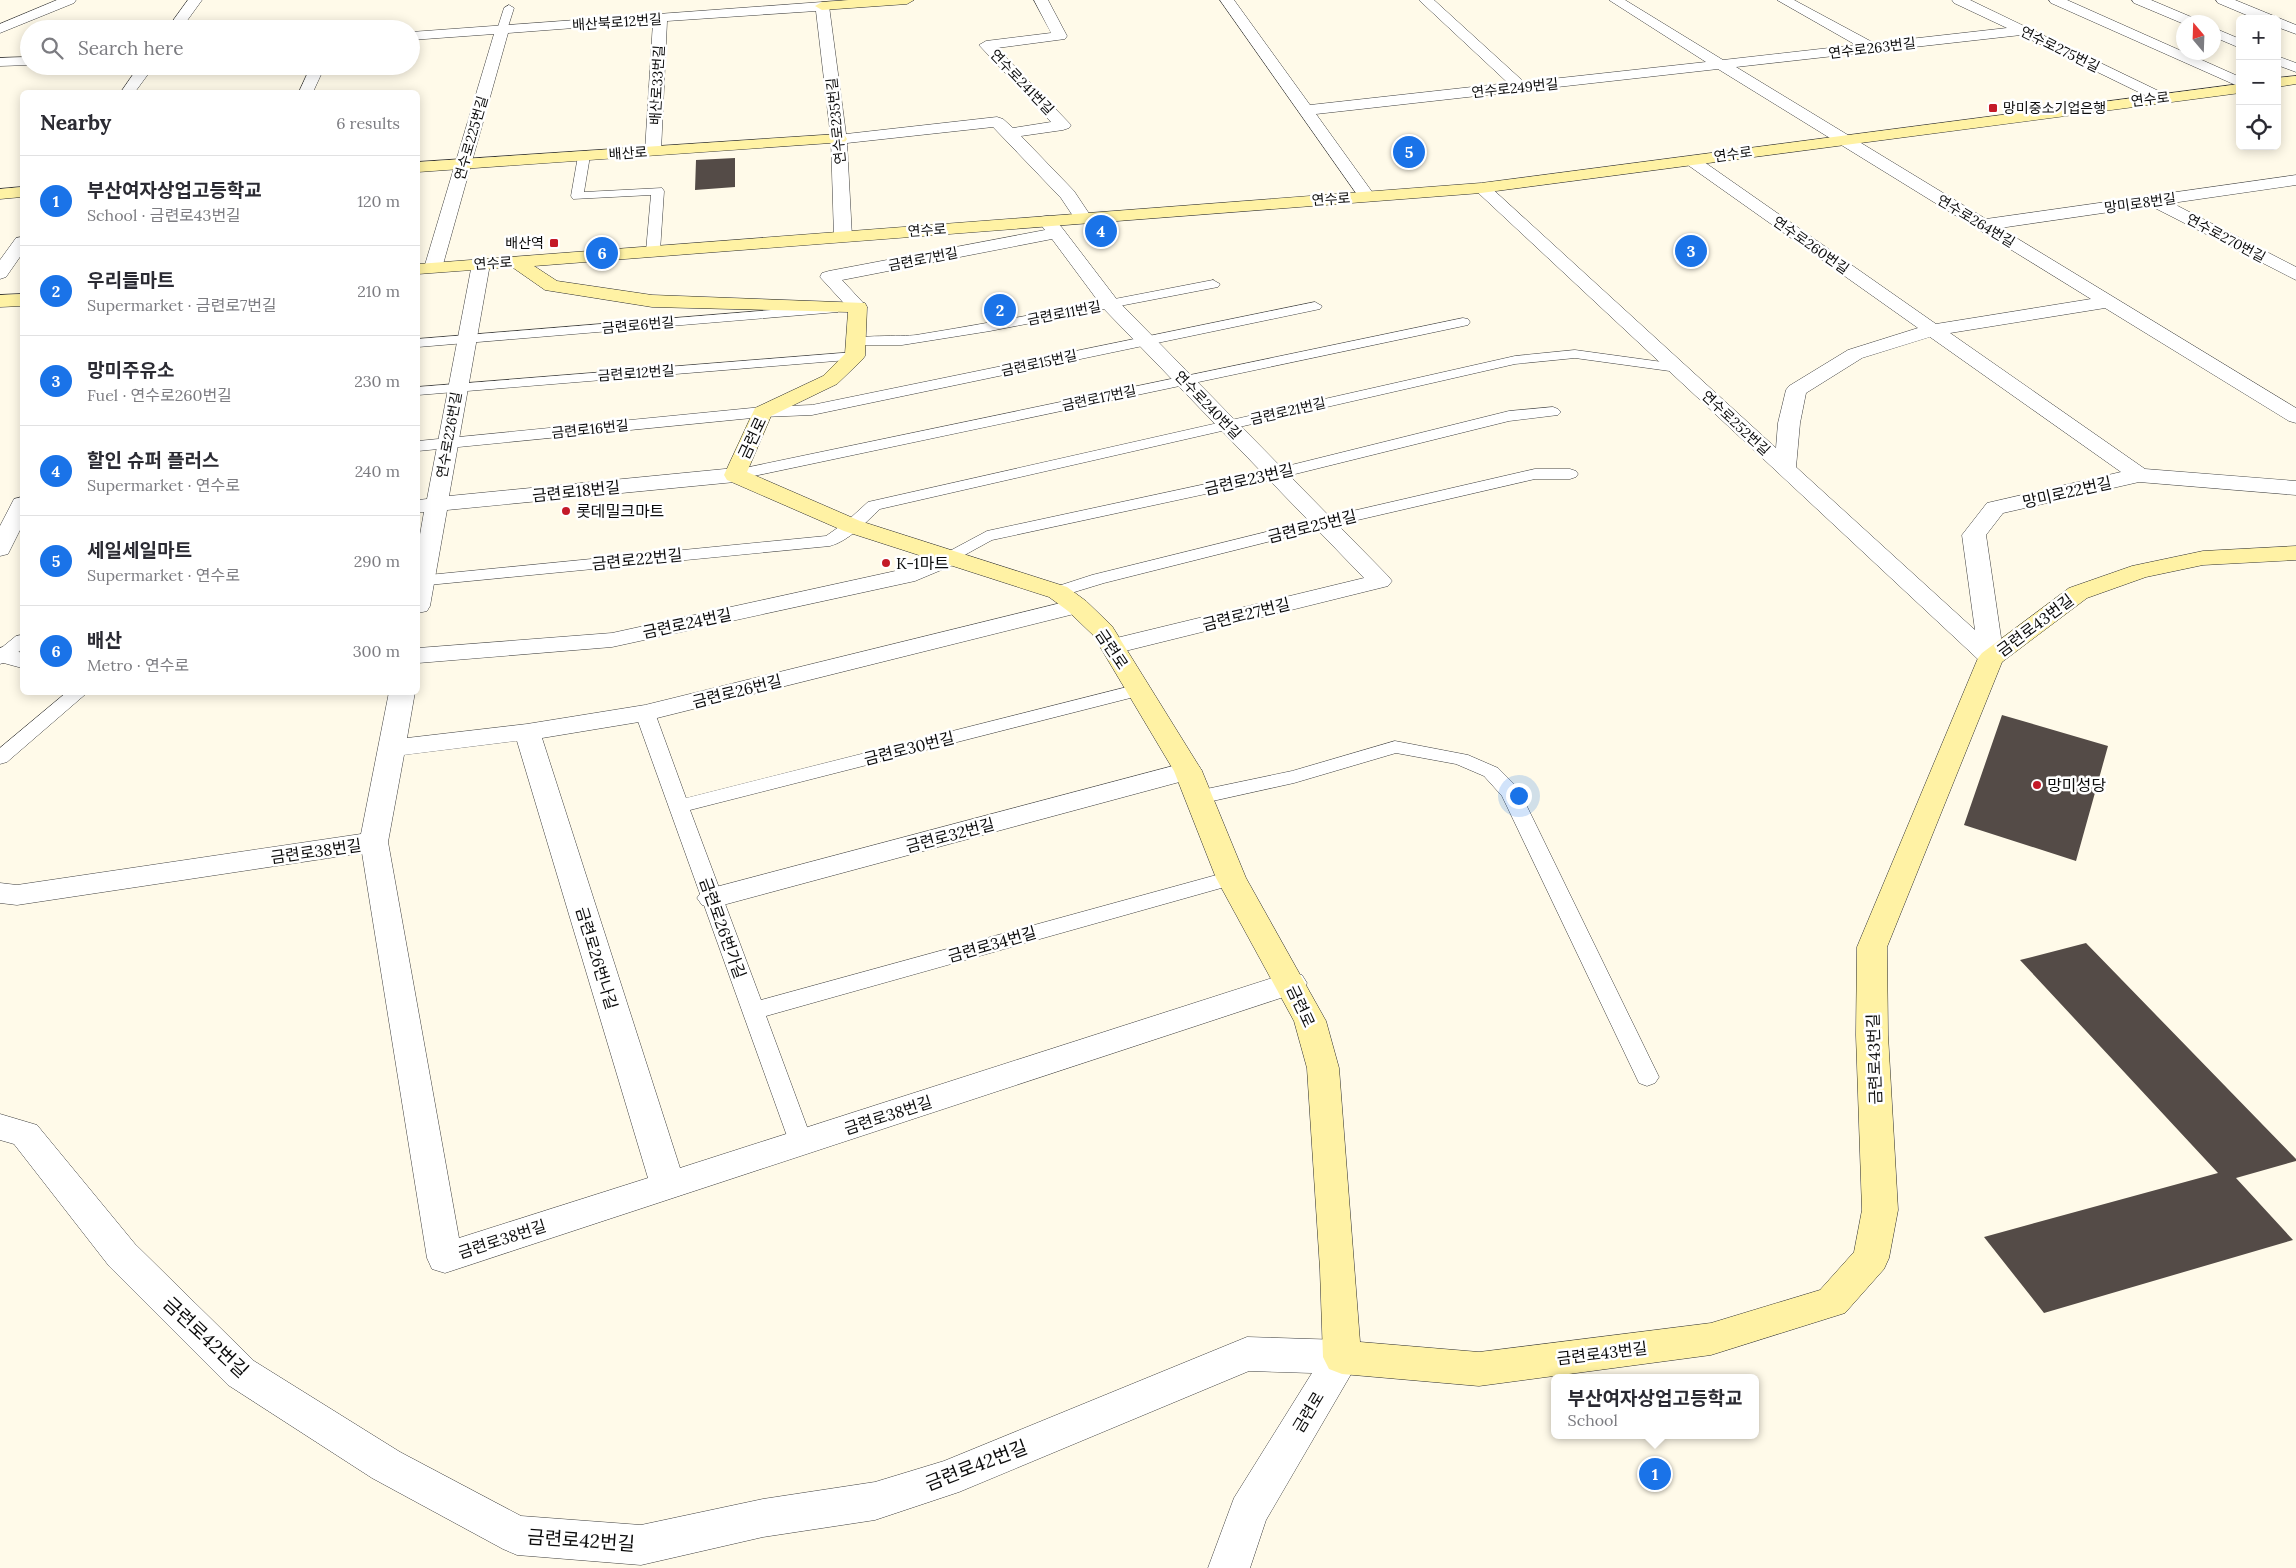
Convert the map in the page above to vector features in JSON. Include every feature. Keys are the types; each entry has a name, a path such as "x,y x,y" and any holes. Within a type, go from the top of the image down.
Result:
{"street":[{"path":"21,20 69,0"},
{"path":"181,20 195,0"},
{"path":"822,6 907,0"},
{"name":"연수로241번길","path":"1009,133 1062,125 986,45 1060,36 1042,0"},
{"path":"1227,0 1367,196"},
{"path":"1426,0 1522,87"},
{"path":"1616,0 1844,140"},
{"path":"1784,0 1872,48"},
{"name":"연수로275번길","path":"1959,0 2162,98"},
{"path":"2056,0 2236,81"},
{"path":"2140,0 2176,16"},
{"path":"2223,0 2259,15"},
{"name":"배산북로12번길","path":"420,35 822,6"},
{"name":"연수로235번길","path":"822,6 839,139 843,237"},
{"name":"배산로33번길","path":"653,151 660,18"},
{"path":"0,29 20,21"},
{"path":"2281,24 2296,30"},
{"name":"연수로225번길","path":"425,269 463,164 502,30"},
{"name":"연수로263번길","path":"1722,66 2022,31"},
{"path":"2221,35 2236,42"},
{"path":"0,62 20,61"},
{"path":"2281,62 2296,68"},
{"name":"연수로249번길","path":"1307,110 1722,66"},
{"path":"129,90 140,75"},
{"path":"307,90 314,75"},
{"path":"2281,82 2296,80"},
{"name":"연수로","path":"425,269 843,237 1052,227 1083,218 1481,188 2236,89"},
{"path":"839,139 892,136 997,122 1068,195 1083,218"},
{"name":"배산로","path":"420,167 839,139"},
{"name":"연수로264번길","path":"1844,140 2296,417"},
{"name":"연수로260번길","path":"1691,160 2139,475"},
{"name":"망미로8번길","path":"1983,225 2296,180"},
{"name":"연수로252번길","path":"1481,188 1991,658"},
{"path":"0,194 20,192"},
{"name":"연수로270번길","path":"2155,201 2296,274"},
{"name":"연수로240번길","path":"1052,227 1111,305 1380,581"},
{"name":"금련로7번길","path":"858,307 829,277 1052,227"},
{"path":"0,273 20,245"},
{"path":"516,262 552,286 652,301 858,307 855,349"},
{"name":"연수로226번길","path":"420,581 427,506 448,443 481,264"},
{"path":"0,301 20,300"},
{"path":"1785,468 1789,422 1796,390 1856,354 1932,330 2109,302"},
{"name":"금련로","path":"855,349 830,380 762,412 735,475 852,526 1067,599 1103,631 1188,772 1231,878 1291,983 1310,1021 1324,1068 1342,1357 1248,1512 1229,1568"},
{"name":"금련로18번길","path":"427,506 735,475"},
{"name":"망미로22번길","path":"1991,658 1974,535 1995,508 2139,475 2296,488"},
{"path":"0,548 20,508"},
{"path":"0,548 20,546"},
{"name":"금련로43번길","path":"1342,1357 1480,1369 1711,1339 1832,1302 1871,1258 1880,1210 1872,1036 1872,947 1991,658 2078,593 2140,571 2202,558 2296,553"},
{"name":"금련로24번길","path":"420,656 612,640 907,576 950,558"},
{"name":"금련로27번길","path":"1113,646 1380,581"},
{"name":"금련로26번길","path":"391,748 527,732 645,713 1067,599"},
{"path":"374,842 401,695"},
{"name":"금련로26번나길","path":"527,732 668,1185"},
{"name":"금련로32번길","path":"712,898 1188,772"},
{"name":"금련로38번길","path":"0,893 18,894 374,842 445,1258 1291,983"},
{"name":"금련로42번길","path":"0,1127 25,1134 122,1255 241,1373 386,1465 517,1535 641,1545 762,1518 875,1501 945,1479 1247,1354 1342,1357"}],"lane":[{"name":"연수로225번길","path":"502,30 509,8"},
{"path":"584,156 577,196 658,191 653,251"},
{"name":"금련로11번길","path":"855,349 1111,305 1213,284"},
{"name":"금련로15번길","path":"762,412 812,410 867,400 1145,340 1315,306"},
{"name":"금련로6번길","path":"420,343 858,307"},
{"name":"금련로17번길","path":"735,475 1463,322"},
{"name":"금련로12번길","path":"420,391 855,349"},
{"name":"금련로21번길","path":"852,526 874,505 1514,360 1575,354 1677,368"},
{"name":"금련로16번길","path":"420,446 762,412"},
{"name":"금련로23번길","path":"950,558 987,536 1275,474 1509,416 1553,412"},
{"name":"금련로25번길","path":"1067,599 1098,579 1322,523 1535,474 1570,474"},
{"name":"금련로22번길","path":"420,581 830,540 852,526"},
{"name":"금련로30번길","path":"678,806 1139,690"},
{"path":"0,758 75,695"},
{"name":"금련로26번가길","path":"645,713 801,1143"},
{"path":"1199,797 1294,777 1395,746 1460,759 1491,772 1511,793 1647,1077"},
{"name":"금련로34번길","path":"753,1011 1231,878"}],"building":[{"path":"735,158 735,187 695,190 696,160"},
{"name":"망미성당","path":"2002,715 2108,746 2076,861 1964,825"},
{"path":"2086,943 2296,1159 2296,1161 2236,1178 2293,1240 2044,1313 1984,1237 2218,1173 2020,960"}],"place":[{"name":"망미중소기업은행","path":"1993,108"},
{"name":"세일세일마트","path":"1409,152"},
{"name":"할인 슈퍼 플러스","path":"1101,231"},
{"name":"배산역","path":"554,243"},
{"name":"망미주유소","path":"1691,251"},
{"name":"배산","path":"602,253"},
{"name":"우리들마트","path":"1000,310"},
{"name":"롯데밀크마트","path":"566,511"},
{"name":"K-1마트","path":"886,563"},
{"name":"망미성당","path":"2037,785"},
{"name":"부산여자상업고등학교","path":"1655,1474"}]}
